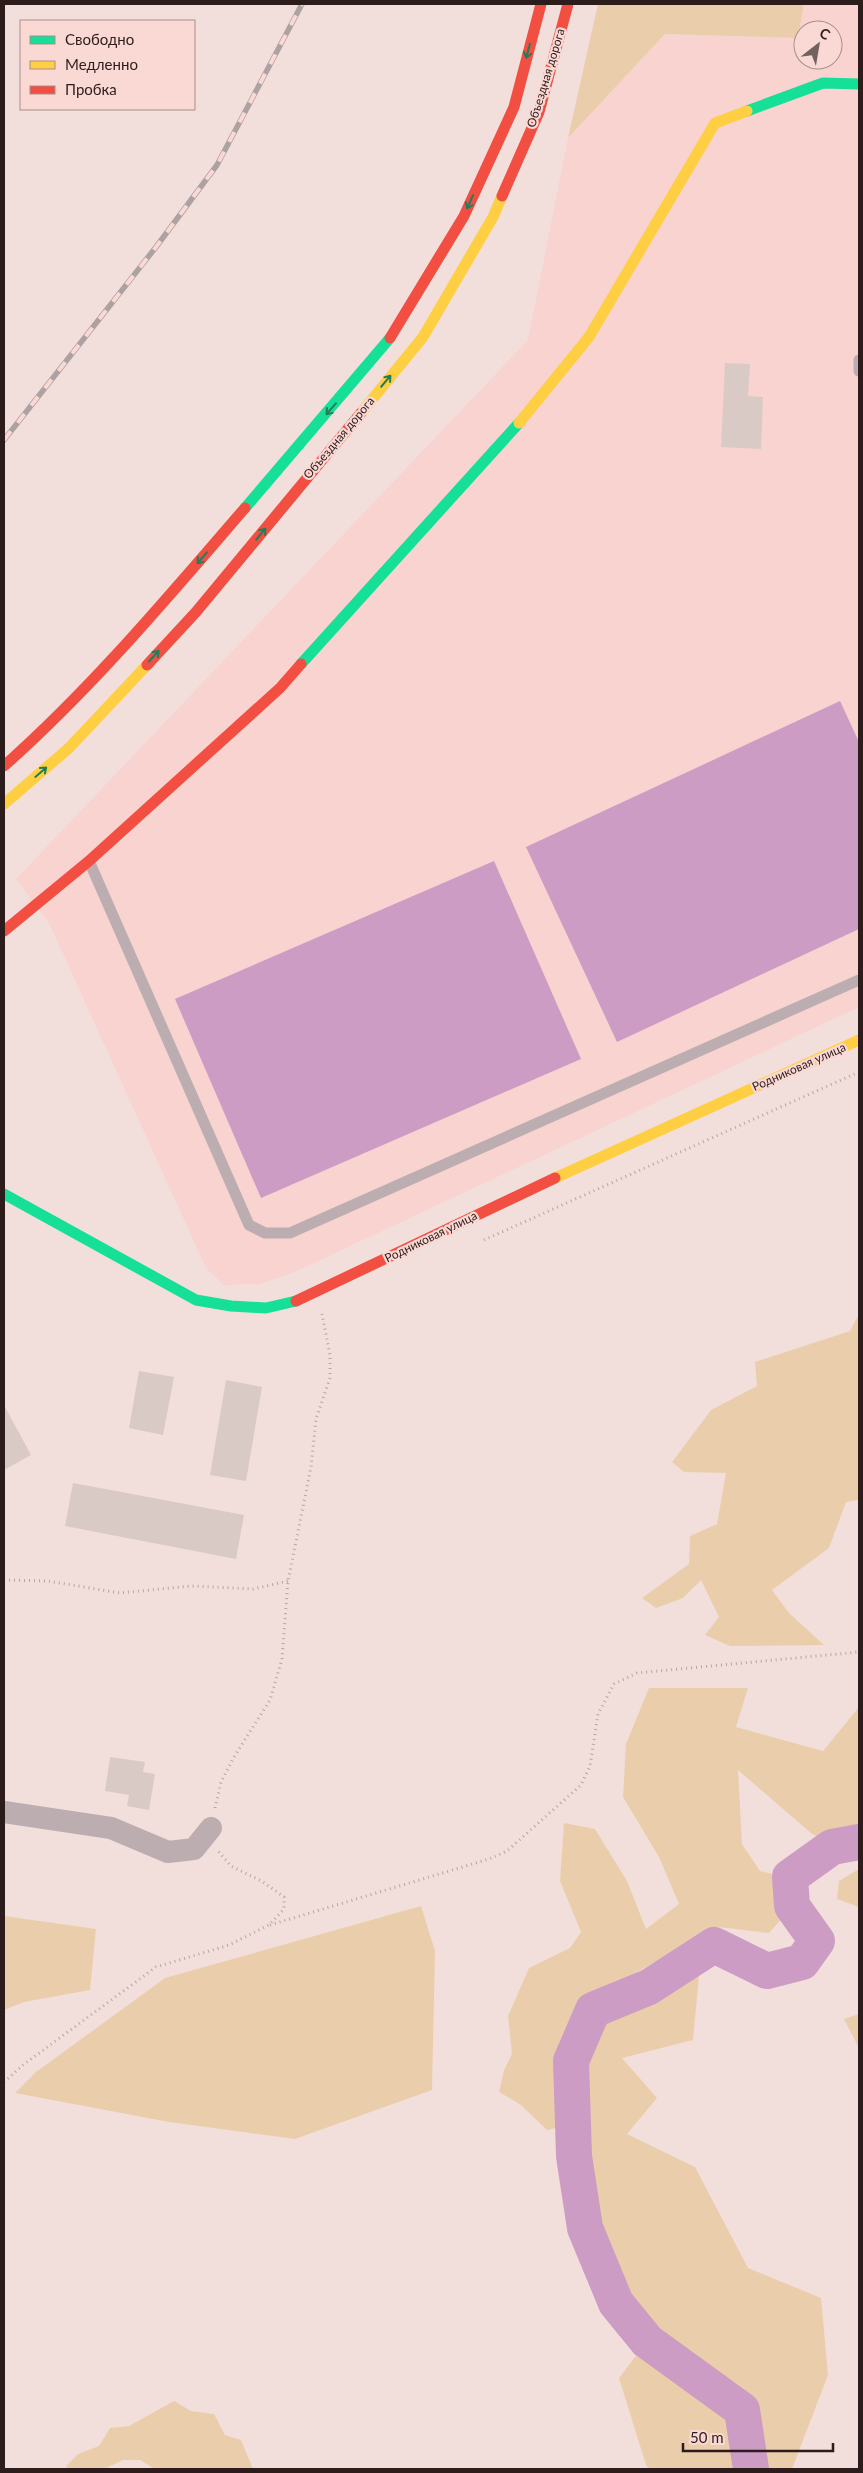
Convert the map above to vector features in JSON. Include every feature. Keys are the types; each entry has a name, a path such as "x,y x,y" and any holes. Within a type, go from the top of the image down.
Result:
{"main road":[{"name":"Объездная дорога","path":"4,766 48,727 171,594 385,346 464,216 514,107 540,4"},
{"name":"Объездная дорога","path":"4,804 69,748 196,612 423,337 493,217 538,112 568,4"},
{"path":"4,931 89,861 280,688 525,417 589,337 715,124 823,83 859,84"},
{"name":"Родниковая улица","path":"4,1194 196,1300 266,1308 296,1301 522,1193 859,1040"}],"street":[{"path":"4,1812 111,1828 168,1852 194,1849 211,1828"}],"lane":[{"path":"859,360 859,371"},
{"path":"89,861 249,1225 265,1233 290,1233 859,980"}],"path":[{"path":"476,1243 859,1072"},
{"path":"269,1925 284,1908 284,1897 263,1882 231,1866 219,1852 211,1828 221,1782 234,1757 270,1700 282,1659 288,1581 311,1467 316,1419 330,1378 330,1355 318,1291"},
{"path":"4,1580 48,1581 120,1593 191,1586 253,1589 288,1581"},
{"path":"4,2082 23,2064 156,1968 229,1945 269,1925 489,1859 507,1851 581,1786 590,1766 598,1714 614,1684 637,1673 859,1652"}],"shaded area":[{"path":"598,4 804,4 801,20 793,20 793,38 665,34 568,138"},
{"path":"804,4 859,4 859,1007 297,1271 260,1284 224,1285 206,1268 49,923 16,879 528,340 568,138 665,34 793,38 793,70 843,70 843,20 801,20"},
{"path":"840,701 859,742 859,929 617,1042 526,847"},
{"path":"494,861 581,1059 261,1198 175,999"},
{"path":"859,1314 859,1500 846,1502 829,1548 772,1590 789,1613 824,1645 730,1646 705,1635 719,1617 701,1580 683,1598 656,1608 642,1598 689,1564 690,1536 717,1524 726,1473 684,1472 672,1462 711,1410 757,1386 755,1362 850,1331"},
{"path":"649,1688 748,1688 736,1727 823,1751 859,1707 859,1830 830,1843 812,1834 738,1770 742,1844 760,1871 781,1876 794,1882 795,1904 769,1933 718,1927 596,1995 554,2071 560,2127 547,2130 521,2105 499,2092 504,2070 512,2054 508,2016 529,1968 570,1948 581,1932 560,1881 564,1823 595,1829 627,1881 646,1929 679,1904 659,1857 623,1797 626,1744"},
{"path":"859,1869 859,1907 837,1899 839,1881"},
{"path":"421,1906 435,1951 432,2090 295,2139 169,2122 15,2093 36,2072 165,1978"},
{"path":"4,1916 96,1929 90,1990 24,2002 4,2010"},
{"path":"699,1976 693,2040 622,2058 657,2098 627,2134 695,2167 748,2268 821,2298 828,2375 792,2469 758,2469 752,2406 612,2307 595,2230 579,2074 599,2017 645,2003"},
{"path":"859,2014 859,2048 844,2019"},
{"path":"644,2345 725,2409 741,2440 742,2469 649,2469 646,2465 619,2378"},
{"path":"174,2401 191,2411 214,2414 225,2435 241,2440 253,2469 155,2469 140,2460 123,2460 104,2469 69,2469 66,2466 78,2454 99,2446 110,2428 129,2426"}],"building":[{"path":"725,363 750,364 748,396 763,397 761,449 721,447"},
{"path":"139,1371 174,1377 163,1435 129,1428"},
{"path":"226,1380 262,1387 246,1481 210,1475"},
{"path":"4,1405 31,1455 4,1470"},
{"path":"73,1483 244,1515 236,1559 65,1526"},
{"path":"110,1757 145,1762 143,1772 155,1774 149,1810 127,1806 129,1795 105,1791"}],"waterway":[{"path":"751,2469 742,2410 647,2341 616,2303 585,2228 574,2156 571,2061 593,2010 649,1987 714,1945 767,1971 802,1962 817,1941 792,1906 790,1877 832,1847 859,1842"}],"railway":[{"path":"4,440 156,247 217,165 302,4"}],"traffic: fast":[{"path":"747,111 823,83 859,84"},
{"path":"245,508 390,338"},
{"path":"301,664 519,423"},
{"path":"4,1194 196,1300 231,1306 266,1308 296,1301"}],"traffic: slow":[{"path":"519,423 589,337 715,123 747,111"},
{"path":"361,413 423,337 493,217 502,196"},
{"path":"4,804 69,748 147,665"},
{"path":"555,1178 859,1040"}],"traffic: jam":[{"path":"390,338 464,216 514,107 541,4"},
{"path":"502,196 539,112 568,4"},
{"path":"147,665 196,612 361,413"},
{"path":"4,766 99,674 245,508"},
{"path":"4,931 89,861 280,688 301,664"},
{"path":"296,1301 555,1178"}]}
